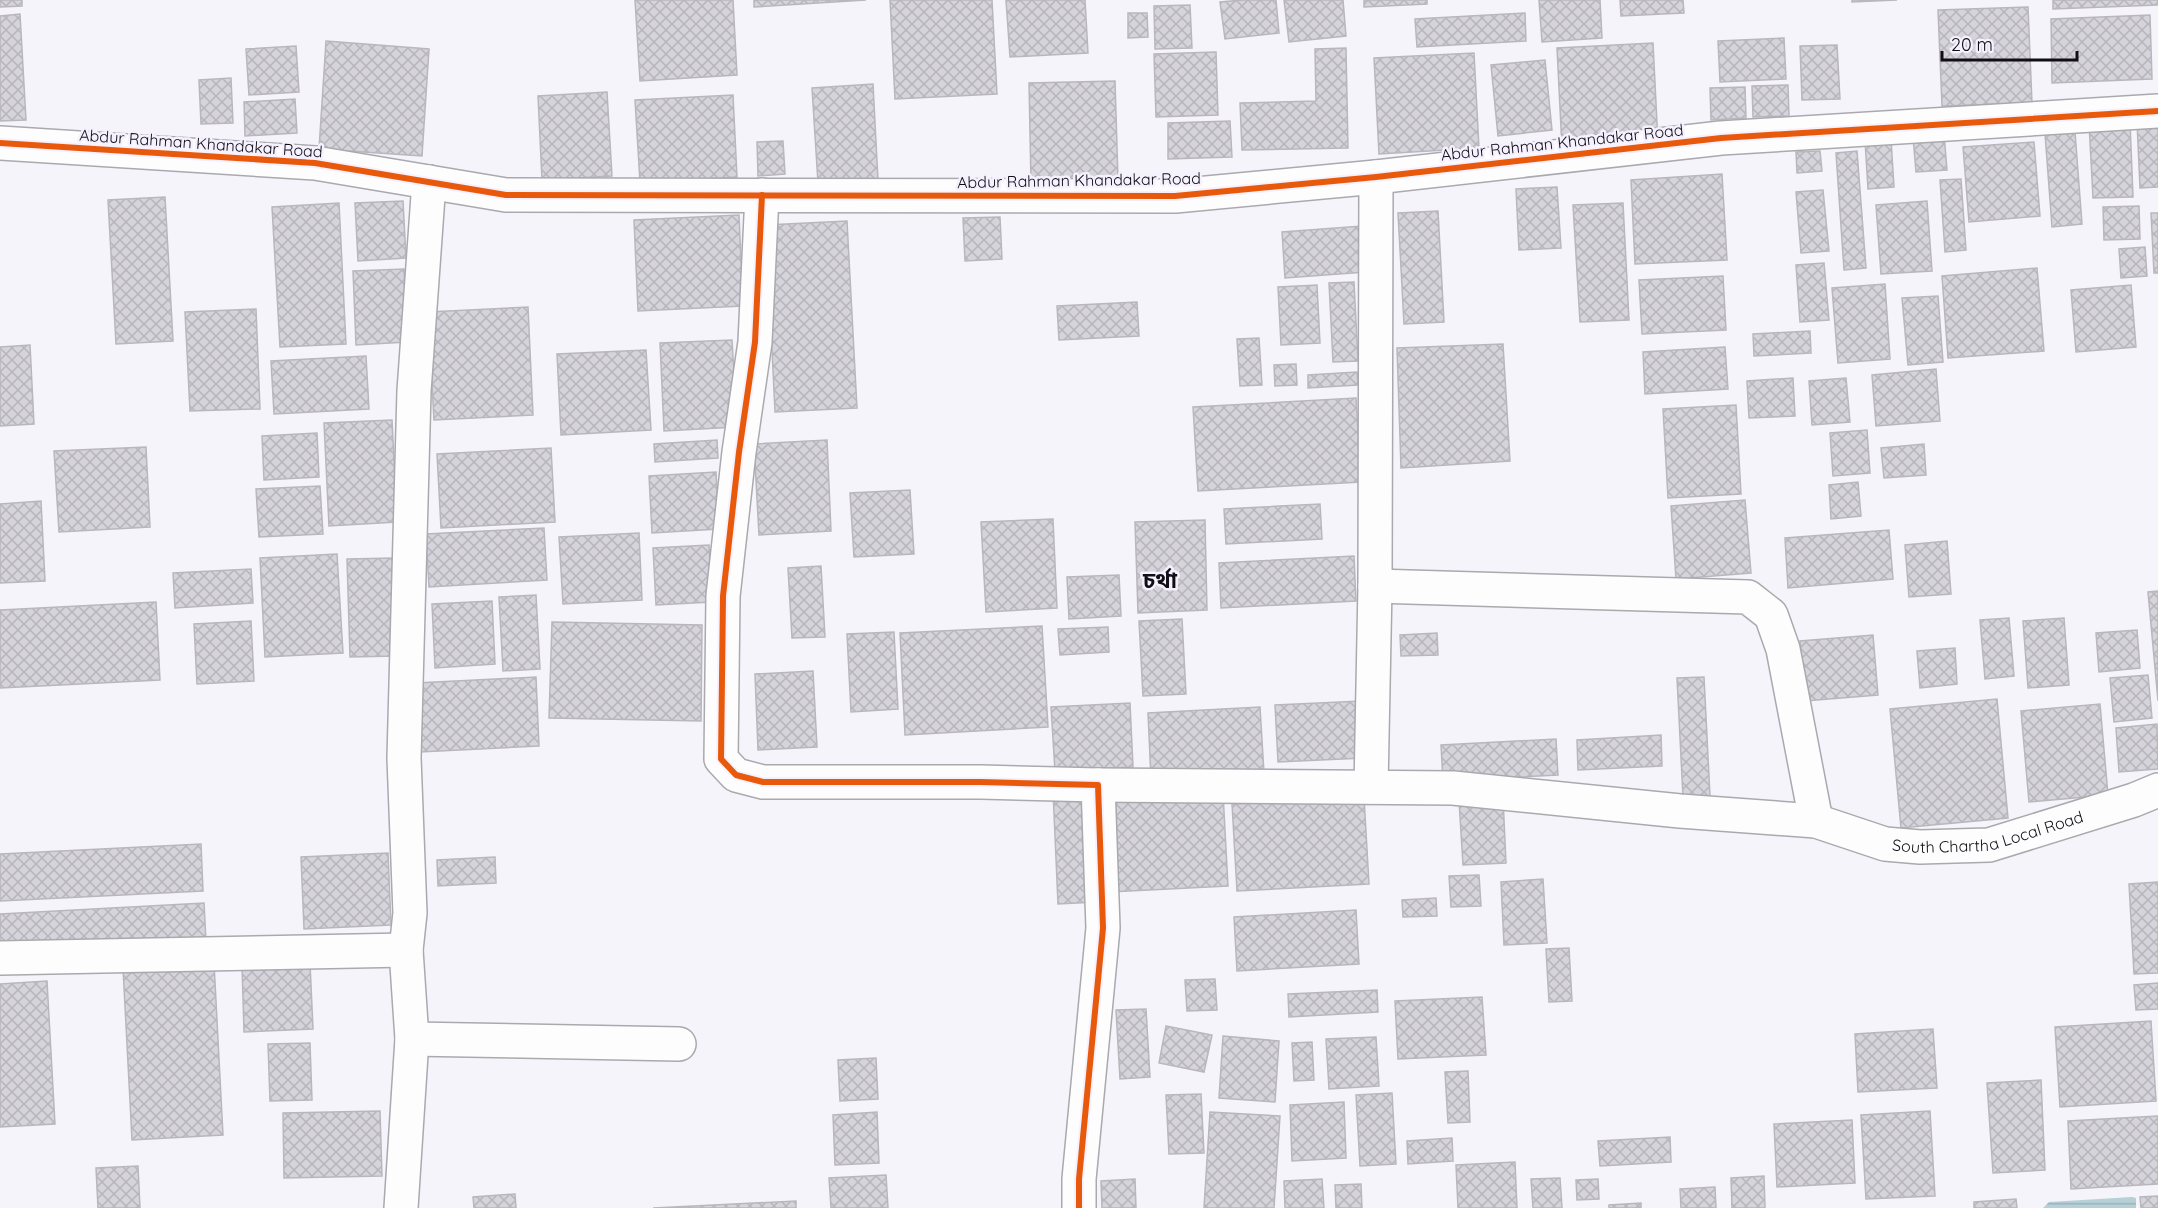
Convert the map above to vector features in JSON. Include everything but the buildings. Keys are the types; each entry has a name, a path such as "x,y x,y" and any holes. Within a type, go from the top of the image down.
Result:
{"street":[{"name":"Abdur Rahman Khandakar Road","path":"0,143 315,163 506,195 1175,196 1376,177 1721,138 2158,111"},
{"path":"1371,787 1375,586 1376,177"},
{"path":"401,1208 412,1040 406,950 410,913 404,758 414,391 429,182"},
{"name":"South Chartha Local Road","path":"762,195 755,342 739,452 723,596 721,759 736,775 763,782 981,782 1098,786 1453,788 1816,822 1885,844 1920,847 1989,845 2134,800 2158,790"},
{"path":"1375,586 1748,597 1771,615 1783,649 1816,822"},
{"path":"1078,1208 1103,928 1098,786"},
{"path":"0,958 406,950"},
{"path":"412,1040 679,1044"}],"water":[{"path":"2136,1198 2136,1208 2043,1208 2049,1202"}],"cycle path":[{"path":"0,143 315,163 506,195 1175,196 1376,177 1721,138 2158,111"},
{"path":"762,195 755,342 739,452 723,596 721,759 736,775 763,782 981,782 1098,785 1103,928 1079,1179 1079,1208"}],"district":[{"name":"চর্থা","path":"1160,580"}]}
